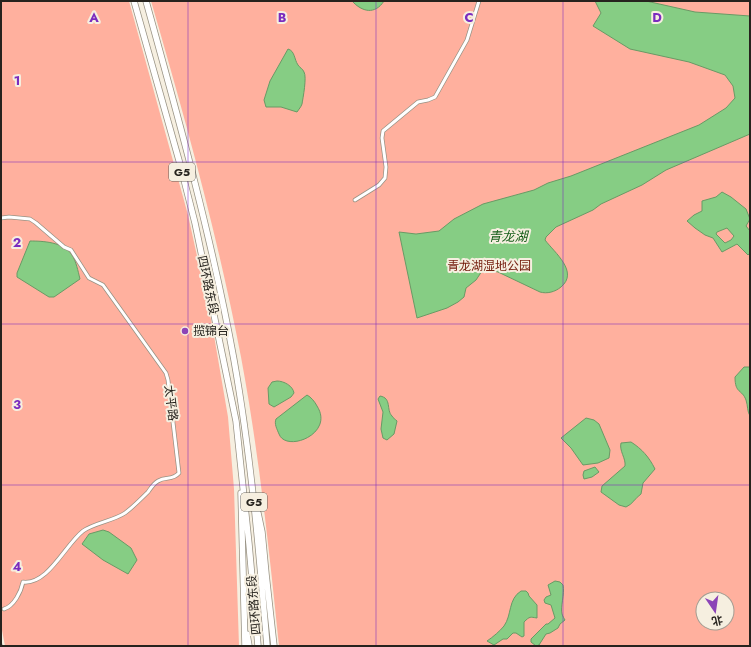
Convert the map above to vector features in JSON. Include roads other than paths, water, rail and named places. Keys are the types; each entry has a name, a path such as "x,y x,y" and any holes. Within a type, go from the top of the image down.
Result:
{"highway":[{"name":"四环路东段","path":"134,1 180,164 201,252 236,421 240,448 258,646"},
{"name":"四环路东段","path":"146,1 207,231 220,286 234,358 251,479 266,646"},
{"path":"240,448 245,646"},
{"path":"251,479 262,532 274,646"},
{"path":"244,602 249,646"}],"street":[{"path":"355,200 380,185 385,178 386,167 382,138 383,131 418,102 435,97 467,40 479,1"},
{"name":"太平路","path":"1,218 9,217 30,219 64,247 71,250 89,278 103,285 139,334 166,373 179,465 179,473 174,478 159,480 152,485 148,492 125,513 113,520 85,530 51,569 39,579 27,583 23,582 17,597 10,606 4,609"}],"water":[{"path":"352,1 384,1 373,10 364,10"},
{"name":"青龙湖","path":"595,1 646,1 695,12 750,16 750,134 666,170 642,185 556,227 545,240 564,263 568,275 566,281 556,290 543,293 498,272 485,269 476,280 466,288 464,297 458,302 447,308 417,318 399,232 416,234 439,231 454,219 483,204 534,190 548,183 571,176 699,125 726,108 735,98 733,86 725,75 689,62 630,49 593,26 601,13"},
{"path":"288,49 293,53 297,63 305,75 302,104 297,112 281,107 266,107 264,100 270,81"},
{"path":"722,192 746,209 750,219 746,226 750,231 750,253 748,255 737,244 722,252 713,238 705,235 687,221 702,211 702,201 716,197","holes":["727,228 734,236 731,240 725,243 716,234 717,232"]},
{"path":"30,241 53,243 64,247 75,260 80,279 54,297 49,297 17,277 17,273"},
{"path":"744,367 750,367 750,416 746,400 743,394 737,389 735,382 735,377"},
{"path":"277,381 288,384 294,393 291,397 274,407 269,404 268,388 272,382"},
{"path":"307,395 317,406 321,416 320,425 315,432 307,438 290,442 283,439 279,434 275,423 276,419"},
{"path":"380,396 386,399 390,414 397,421 394,434 387,440 383,438 381,429 383,412 378,399"},
{"path":"586,418 594,420 599,424 610,450 609,458 598,463 583,465 571,448 561,438"},
{"path":"631,442 639,447 655,469 643,483 641,494 626,507 619,505 601,492 602,486 625,466 621,443"},
{"path":"595,467 599,472 592,477 584,479 584,471"},
{"path":"103,530 109,532 131,548 137,560 128,574 103,560 82,544 89,534"},
{"path":"555,581 560,582 563,585 562,615 565,620 558,628 546,634 539,645 536,646 531,642 531,639 546,624 555,618 551,605 545,603 544,600 546,597 551,595 548,585"},
{"path":"521,591 526,591 537,605 537,618 530,617 524,622 524,636 522,637 516,633 513,633 507,639 503,639 494,645 487,641 504,626 514,598"}],"railway":[{"path":"1,640 2,646"}],"place":[{"name":"揽锦台","path":"185,331"}],"park label":[{"name":"青龙湖湿地公园","path":"489,266"}]}
